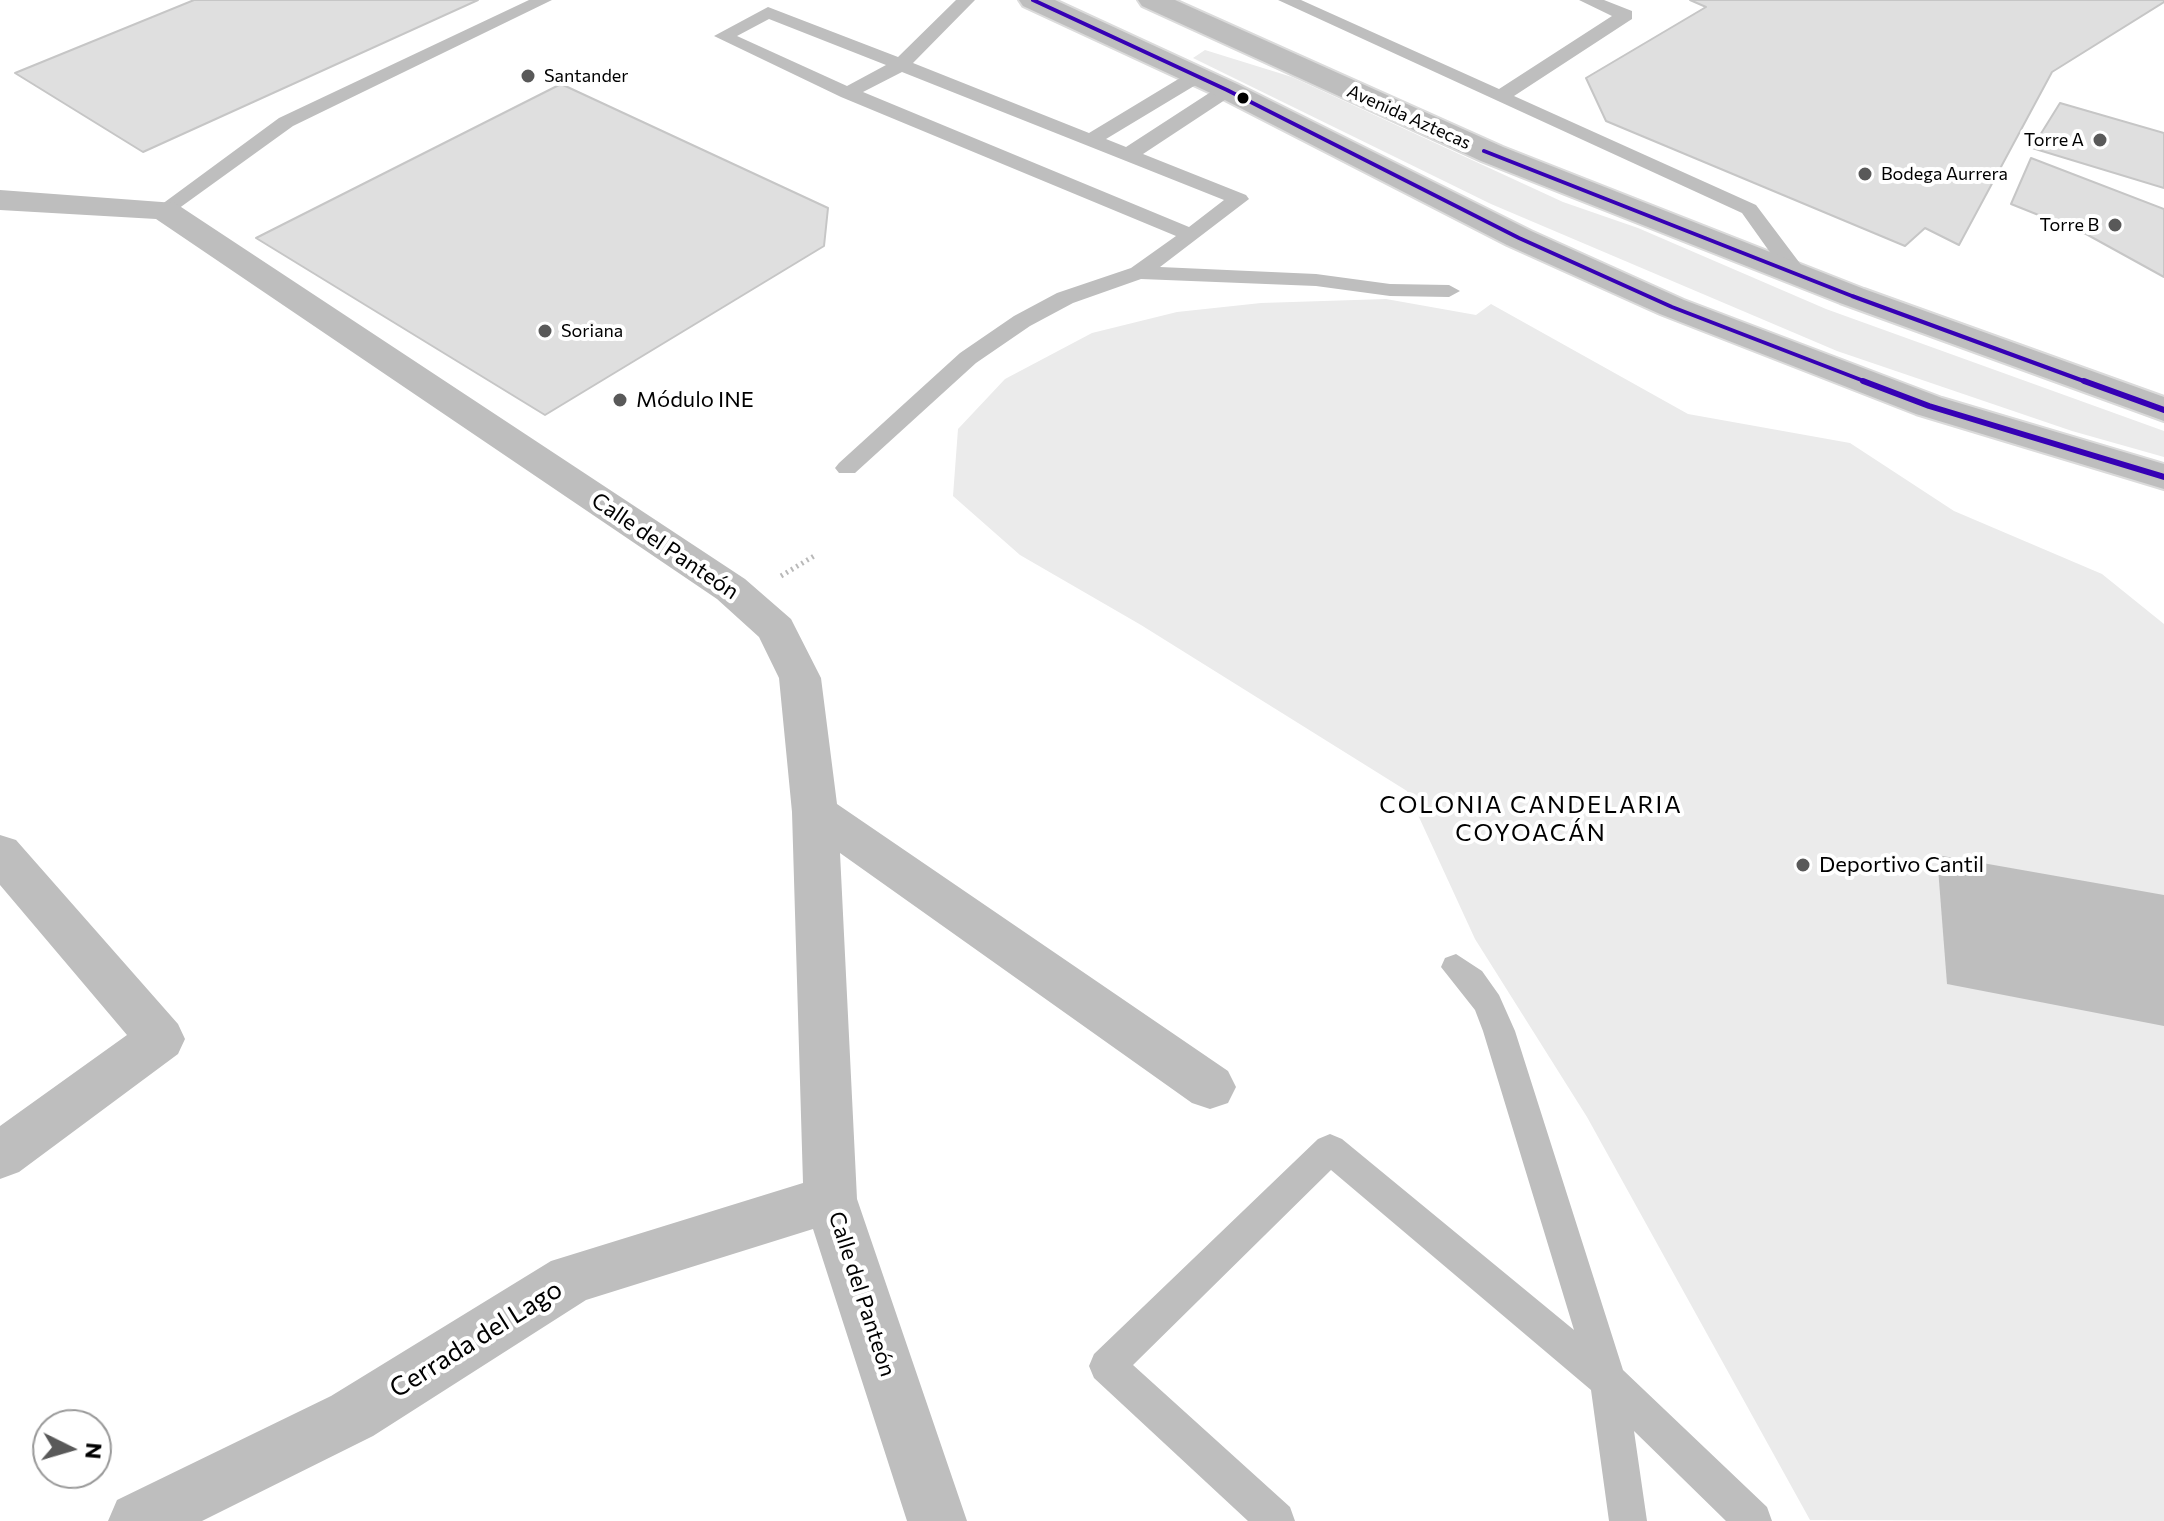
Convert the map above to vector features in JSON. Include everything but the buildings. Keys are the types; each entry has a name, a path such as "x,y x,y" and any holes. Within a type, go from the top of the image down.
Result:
{"street":[{"path":"1033,0 1212,83 1519,238 1672,307 1929,406 2164,477"},
{"name":"Avenida Aztecas","path":"1152,0 1492,154 1797,274 2164,410"},
{"path":"0,200 164,210"},
{"name":"Calle del Panteón","path":"164,210 731,589 776,629 800,678 815,812 830,1199 937,1521"},
{"path":"815,812 1210,1087"},
{"path":"0,853 160,1039 0,1156"},
{"name":"Cerrada del Lago","path":"138,1521 352,1416 571,1279 830,1199"}],"lane":[{"path":"164,210 286,122 543,0"},
{"path":"848,93 900,65 966,0"},
{"path":"1287,0 1749,209 1797,274"},
{"path":"1502,95 1626,15 1588,0"},
{"path":"1139,273 1191,235 1239,199 768,12 723,36 848,93 1191,235"},
{"path":"1091,140 1212,83"},
{"path":"1128,155 1212,83"},
{"path":"847,468 968,358 1022,321 1101,283 1139,273 1316,280 1390,290 1449,291"},
{"path":"1456,967 1471,980 1488,1004 1499,1031 1608,1381 1628,1521"},
{"path":"1276,1521 1107,1366 1330,1149 1608,1381 1753,1521"}],"shaded area":[{"path":"1205,50 1292,77 1563,202 1638,228 1826,309 2164,431 2164,457 2072,431 1837,351 1491,204 1193,58"},
{"name":"Deportivo Cantil","path":"1386,299 1476,315 1491,304 1688,414 1850,443 1954,511 2102,574 2164,624 2164,1521 1810,1520 1587,1117 1475,939 1407,791 1141,625 1020,555 953,496 958,429 1005,379 1092,333 1177,312 1261,303"},
{"path":"1937,855 2164,895 2164,1026 1947,984"}],"transit line":[{"path":"1033,0 1227,90 1519,238 1672,307 1929,406 2164,477"},
{"path":"1484,151 1852,296 2164,410"}],"place":[{"name":"Santander","path":"528,76"},
{"name":"Torre A","path":"2100,140"},
{"name":"Bodega Aurrera","path":"1865,174"},
{"name":"Torre B","path":"2115,225"},
{"name":"Soriana","path":"545,331"},
{"name":"Módulo INE","path":"620,400"},
{"name":"Deportivo Cantil","path":"1803,865"}],"district":[{"name":"COLONIA CANDELARIA COYOACÁN","path":"1531,819"}]}
